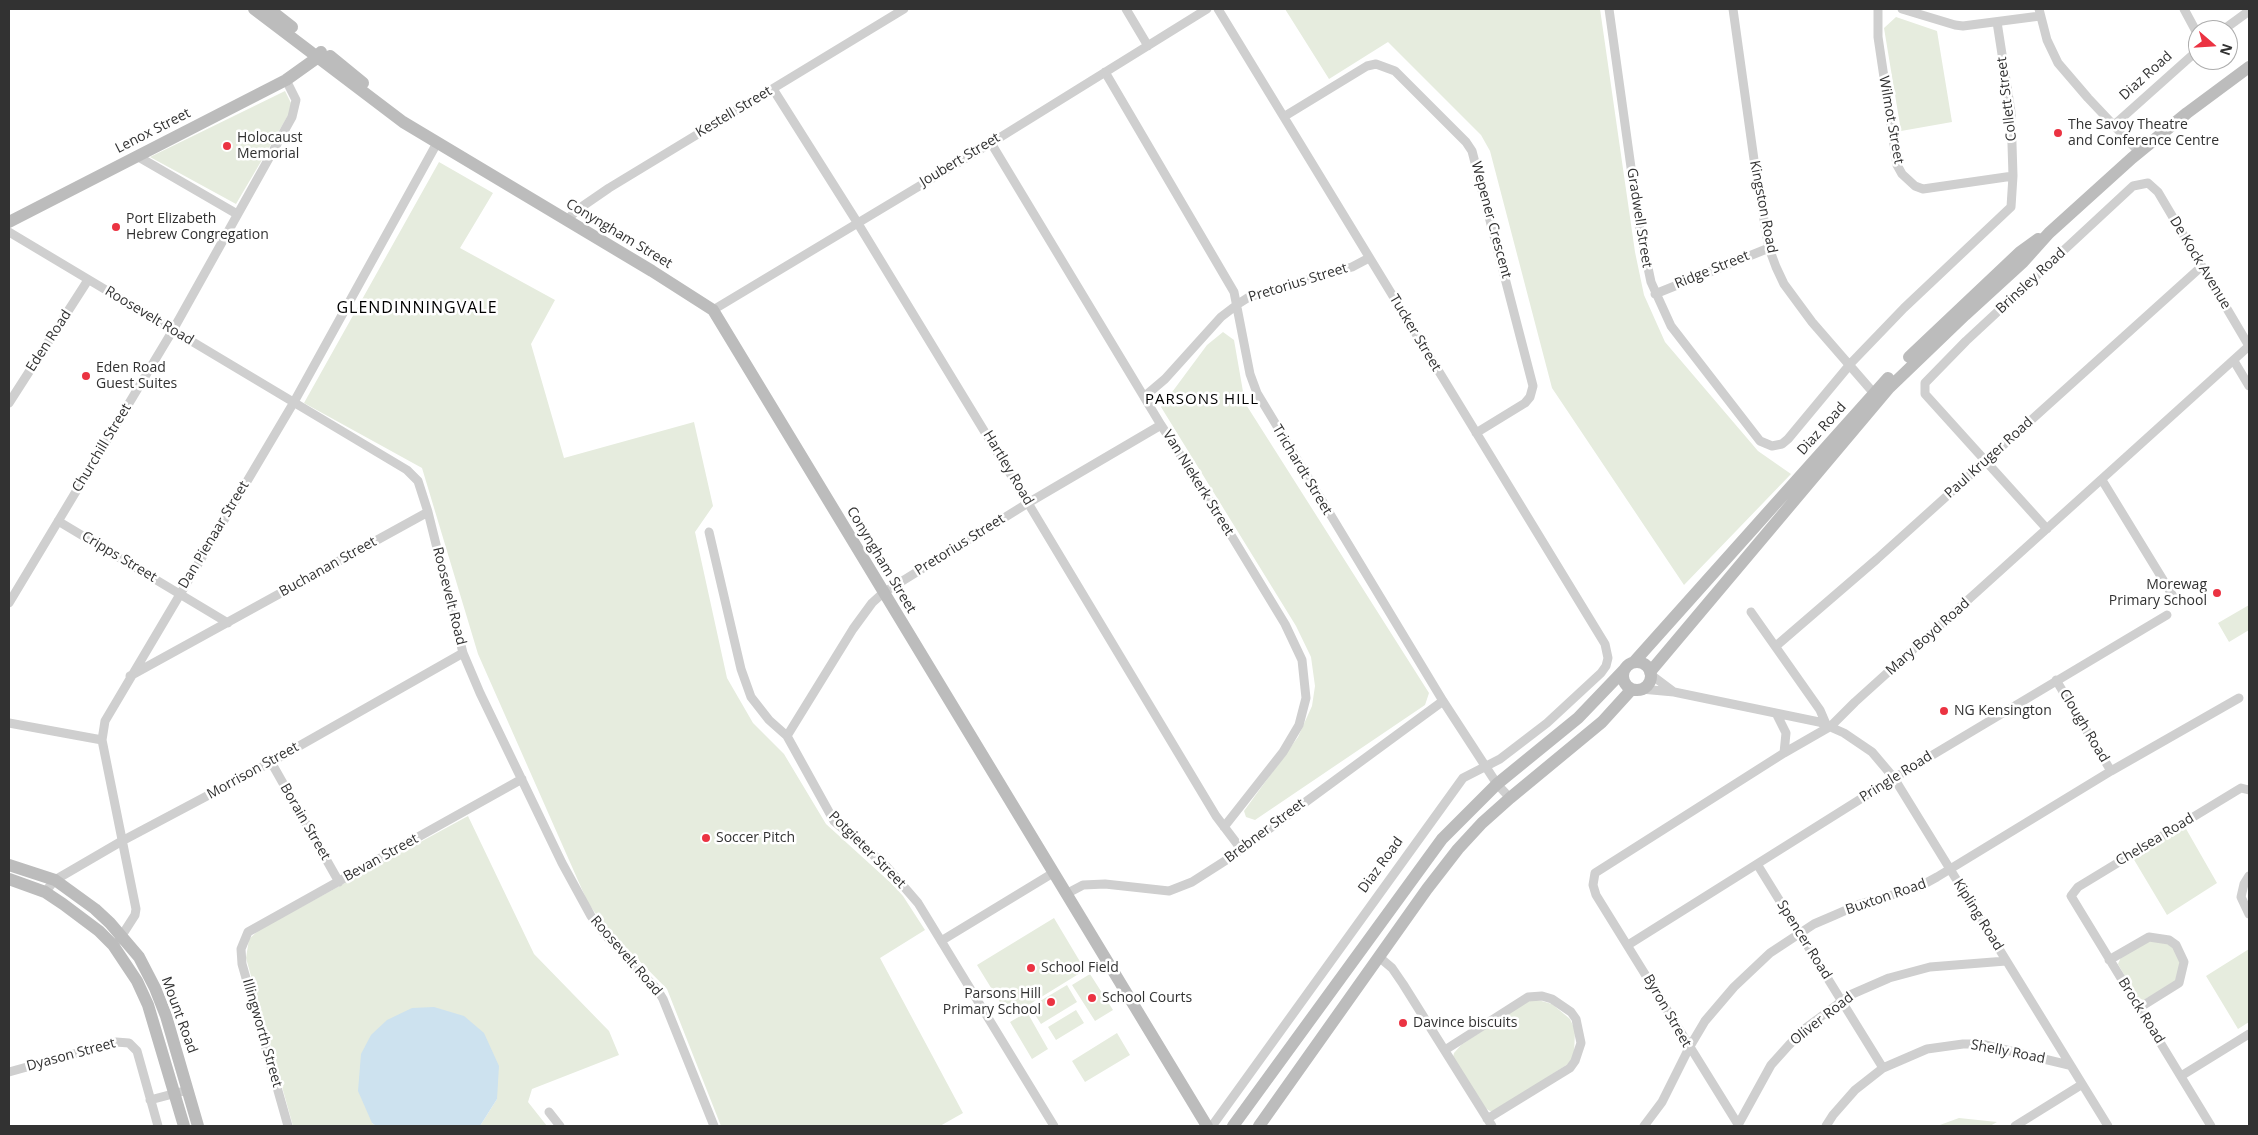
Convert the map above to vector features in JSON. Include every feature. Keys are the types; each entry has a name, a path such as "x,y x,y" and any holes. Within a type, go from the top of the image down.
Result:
{"street":[{"name":"Conyngham Street","path":"254,9 314,53 375,103 403,122 412,125 713,310 1208,1126"},
{"name":"Conyngham Street","path":"269,9 314,53"},
{"name":"Kestell Street","path":"567,220 577,210 609,188 904,9"},
{"path":"1126,9 1148,46"},
{"name":"Joubert Street","path":"713,310 990,143 1207,9"},
{"name":"Tucker Street","path":"1218,9 1285,116 1369,258 1605,644 1608,658"},
{"name":"Gradwell Street","path":"1609,9 1638,225 1647,269 1655,294 1672,326 1732,406 1760,441 1772,446"},
{"name":"Kingston Road","path":"1734,9 1756,174 1769,248 1784,284 1849,366 1877,396"},
{"name":"Wilmot Street","path":"1878,9 1878,37 1898,165 1902,174 1915,186 1924,189 2014,176"},
{"path":"1902,9 1955,26 1996,22 2040,12 2050,50 2058,63 2139,152"},
{"path":"2237,20 2249,11"},
{"name":"Collett Street","path":"1996,22 2011,112 2014,176"},
{"name":"Lenox Street","path":"9,222 286,80 314,53"},
{"name":"Diaz Road","path":"2114,125 2188,59"},
{"name":"Wepener Crescent","path":"1285,116 1367,66 1376,64 1395,71 1466,142 1472,151 1533,386 1530,397 1525,403 1476,433"},
{"name":"Diaz Road","path":"1634,662 1929,337 2020,252 2049,233 2139,152 2187,112 2249,67"},
{"name":"Trichardt Street","path":"1105,72 1230,283 1238,304 1250,374 1257,394 1443,701 1485,767 1510,798"},
{"name":"Churchill Street","path":"9,603 173,330 295,109 296,100 286,80"},
{"name":"Hartley Road","path":"773,89 857,222 1224,827 1241,849"},
{"name":"Dan Pienaar Street","path":"118,941 136,915 102,740 104,721 294,402 437,142"},
{"name":"Van Niekerk Street","path":"990,143 1161,425 1214,507 1285,624 1302,660 1306,698 1304,712 1293,739 1224,827"},
{"path":"137,156 237,214"},
{"name":"Diaz Road","path":"1772,446 1782,444 1788,439 1849,366 1904,308 2009,211 2012,204 2014,176"},
{"name":"De Kock Avenue","path":"2148,183 2158,192 2249,346"},
{"name":"Brinsley Road","path":"1986,460 1925,394 1925,383 1930,376 2133,186 2148,183"},
{"name":"Roosevelt Road","path":"9,232 407,470 421,487 463,653 562,863 591,916 608,938 657,989 663,999 714,1126"},
{"name":"Ridge Street","path":"1655,294 1769,248"},
{"name":"Pretorius Street","path":"1145,396 1165,378 1221,317 1249,297 1352,267 1369,258"},
{"name":"Paul Kruger Road","path":"1776,646 2201,267"},
{"name":"Eden Road","path":"9,403 88,280"},
{"name":"Mary Boyd Road","path":"1596,895 1592,881 1598,870 1829,725 2249,346"},
{"path":"2234,360 2249,386"},
{"name":"Diaz Road","path":"1653,676 1662,656 1877,396"},
{"name":"Pretorius Street","path":"787,736 854,629 872,604 883,593 1028,502 1161,425"},
{"path":"1986,460 2047,529"},
{"path":"2102,480 2176,601"},
{"name":"Buchanan Street","path":"130,676 428,512"},
{"name":"Cripps Street","path":"58,522 180,593"},
{"name":"Potgieter Street","path":"708,532 745,684 759,710 787,736 828,813 840,827 897,878 918,904 1054,1126"},
{"path":"180,593 228,623"},
{"path":"1751,612 1829,725"},
{"name":"Pringle Road","path":"1628,945 1894,778 2167,615"},
{"name":"Morrison Street","path":"45,892 55,880 122,841 271,762 463,653"},
{"name":"Diaz Road","path":"1212,1126 1463,778 1485,767 1547,723 1601,673 1606,666 1608,658"},
{"path":"1234,1126 1426,858 1461,818 1497,784 1578,718 1624,670 1634,662 1642,663 1653,676 1648,683 1637,689 1596,727 1510,798 1482,823 1458,849 1427,889 1258,1126"},
{"path":"1624,670 1625,683 1637,689"},
{"name":"Kipling Road","path":"1653,676 1674,692"},
{"name":"Clough Road","path":"2056,680 2111,771"},
{"name":"Kipling Road","path":"1637,689 1674,692 1829,725 1872,752 1894,778 2108,1126"},
{"name":"Buxton Road","path":"1644,1126 1662,1102 1705,1021 1734,987 1770,953 1800,933 1835,915 1860,904 1917,888 1950,870 2111,771 2238,698"},
{"name":"Brebner Street","path":"1066,894 1083,885 1095,884 1169,891 1214,869 1443,701"},
{"path":"1776,713 1786,733 1784,753"},
{"path":"9,723 102,740"},
{"name":"Borain Street","path":"271,762 339,882"},
{"name":"Bevan Street","path":"244,939 254,927 339,882 522,779"},
{"name":"Chelsea Road","path":"2071,896 2078,887 2245,789"},
{"name":"Spencer Road","path":"1757,864 1883,1068"},
{"name":"Mount Road","path":"9,865 55,880 95,909 118,941 148,1005 184,1126"},
{"path":"940,941 1053,873"},
{"path":"2249,876 2244,884 2241,897 2249,914"},
{"name":"Mount Road","path":"9,879 45,892 139,957 155,988 198,1126"},
{"name":"Byron Street","path":"1596,895 1738,1126"},
{"name":"Brock Road","path":"2071,896 2211,1126"},
{"path":"2109,960 2149,937 2169,940 2176,945 2184,962 2178,983 2139,1008"},
{"name":"Illingworth Street","path":"244,939 241,949 242,964 288,1126"},
{"path":"1379,957 1392,968 1490,1123 1560,1076 1576,1061 1581,1043 1576,1019 1571,1012 1552,999 1542,996 1528,997 1445,1050"},
{"name":"Oliver Road","path":"1738,1126 1771,1065 1807,1027 1842,1001 1869,985 1910,971 1930,967 2006,961"},
{"path":"2180,1076 2249,1034"},
{"name":"Dyason Street","path":"9,1072 122,1041 133,1045 137,1051 150,1100"},
{"name":"Shelly Road","path":"1826,1126 1854,1090 1883,1068 1927,1049 1962,1044 2009,1050 2069,1064"},
{"path":"2015,1126 2082,1085"},
{"path":"158,1126 150,1100 188,1090"},
{"path":"549,1112 560,1126"}],"shaded area":[{"path":"1285,9 1600,9 1635,252 1644,295 1665,342 1758,451 1791,474 1684,585 1552,388 1490,151 1481,135 1388,42 1329,79"},
{"path":"1896,17 1937,31 1952,122 1901,131 1884,28"},
{"path":"285,91 293,107 236,204 150,157"},
{"path":"439,162 493,193 460,248 555,300 531,344 564,458 694,422 713,506 695,532 727,678 753,723 784,754 826,824 892,884 903,896 925,930 880,958 963,1113 940,1126 721,1126 667,989 604,925 588,903 478,654 422,468 304,403"},
{"path":"1223,332 1234,340 1245,403 1429,693 1425,705 1255,820 1246,817 1244,811 1298,737 1312,706 1315,686 1311,657 1296,626 1161,407 1207,345"},
{"path":"2249,605 2249,630 2229,642 2218,623"},
{"path":"468,816 534,954 609,1031 619,1055 532,1089 528,1102 547,1126 480,1126 497,1099 372,1123 376,1126 293,1126 246,958 249,939 259,930"},
{"path":"2185,827 2217,883 2167,915 2133,858"},
{"name":"School Field","path":"1054,918 1085,970 1009,1017 977,965"},
{"path":"2150,939 2171,944 2181,961 2176,981 2144,1000 2137,998 2118,964 2121,957"},
{"path":"2249,949 2249,1022 2238,1029 2206,976"},
{"name":"School Courts","path":"1090,974 1113,1010 1095,1021 1072,985"},
{"name":"School Courts","path":"1067,985 1077,1002 1041,1024 1030,1007"},
{"path":"1538,1000 1552,1004 1570,1019 1575,1030 1574,1055 1568,1064 1495,1111 1490,1111 1485,1108 1453,1057 1454,1053 1461,1045 1527,1001"},
{"name":"School Courts","path":"1076,1010 1084,1023 1056,1040 1048,1027"},
{"path":"1027,1012 1048,1049 1032,1059 1010,1022"},
{"path":"1117,1033 1130,1055 1085,1082 1072,1061"},
{"path":"1959,1118 1997,1122 1990,1126 1937,1126"}],"water":[{"path":"434,1007 464,1016 484,1033 499,1066 497,1099 480,1126 376,1126 372,1123 358,1091 361,1054 371,1035 387,1020 412,1008"}],"place":[{"name":"The Savoy Theatre and Conference Centre","path":"2058,133"},
{"name":"Holocaust Memorial","path":"227,146"},
{"name":"Port Elizabeth Hebrew Congregation","path":"116,227"},
{"name":"Eden Road Guest Suites","path":"86,376"},
{"name":"Morewag Primary School","path":"2217,593"},
{"name":"NG Kensington","path":"1944,711"},
{"name":"Soccer Pitch","path":"706,838"},
{"name":"School Field","path":"1031,968"},
{"name":"School Courts","path":"1092,998"},
{"name":"Parsons Hill Primary School","path":"1051,1002"},
{"name":"Davince biscuits","path":"1403,1023"}],"district":[{"name":"GLENDINNINGVALE","path":"417,308"},
{"name":"PARSONS HILL","path":"1202,400"}]}
